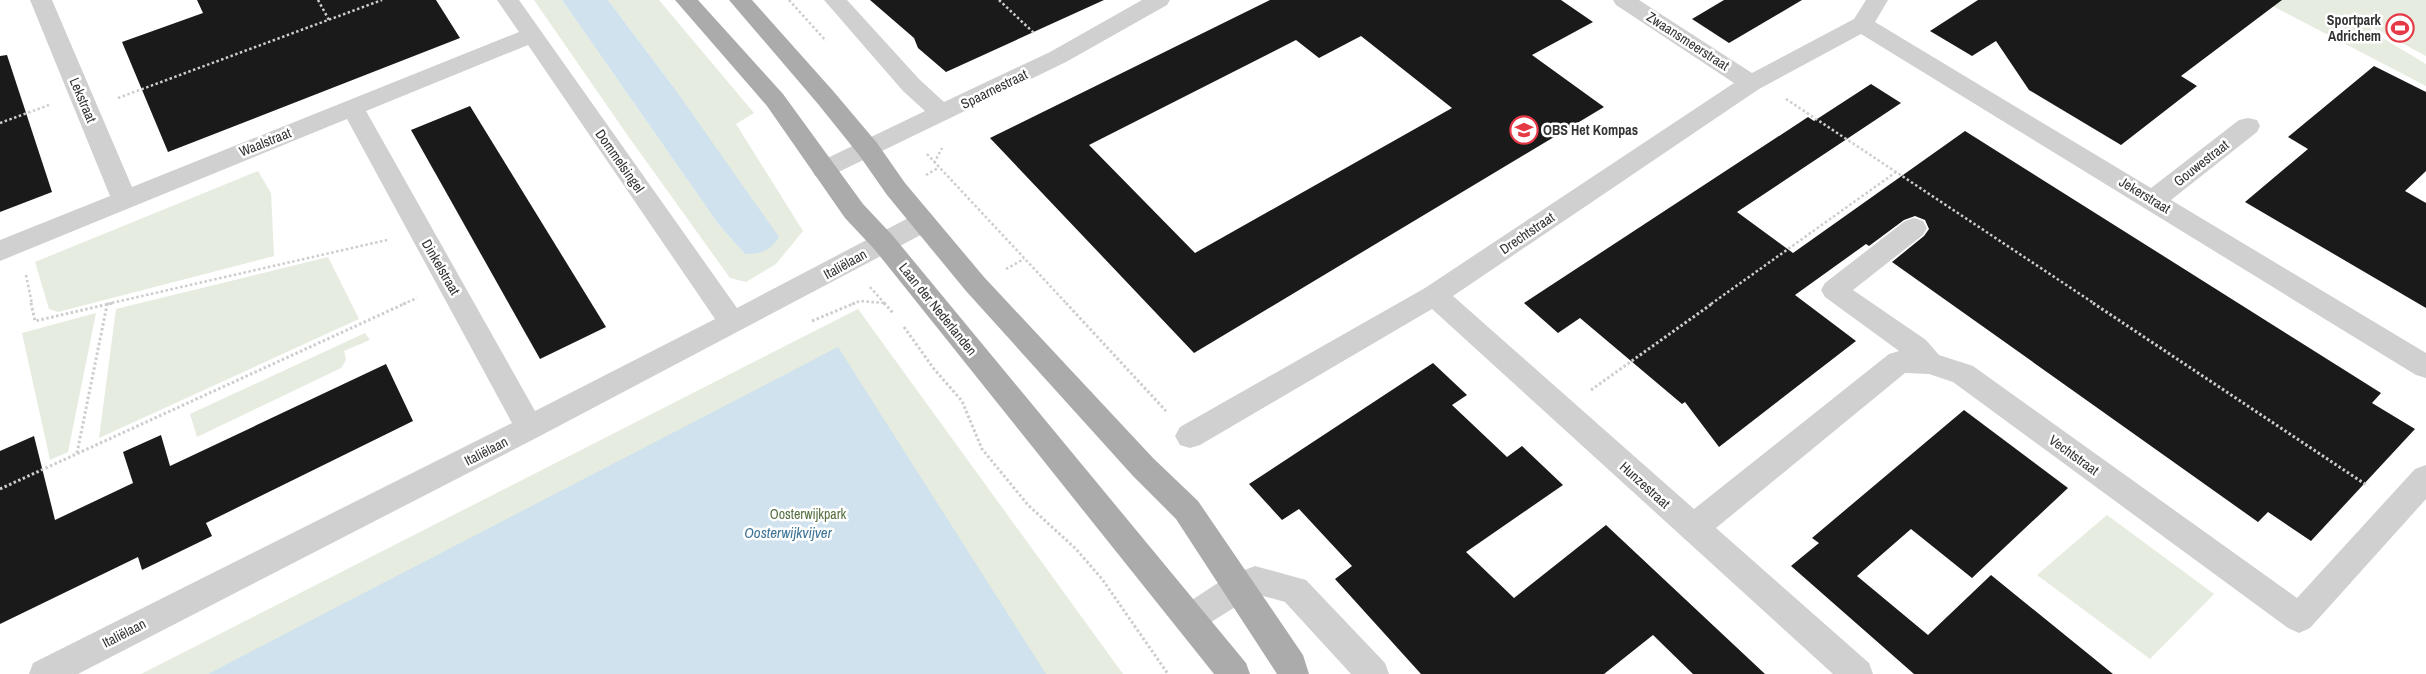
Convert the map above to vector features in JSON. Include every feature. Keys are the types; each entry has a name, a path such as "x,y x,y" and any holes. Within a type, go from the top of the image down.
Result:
{"main road":[{"name":"Laan der Nederlanden","path":"686,0 775,100 854,211 884,243 1234,674"},
{"path":"740,0 826,98 868,149 923,222 975,284 1143,467 1187,510 1291,666 1293,674"}],"street":[{"name":"Lekstraat","path":"41,0 124,199"},
{"name":"Dommelsingel","path":"508,0 732,322"},
{"path":"835,0 912,85 942,114"},
{"name":"Spaarnestraat","path":"824,170 1058,57 1159,0"},
{"name":"Zwaansmeerstraat","path":"1624,0 1754,81"},
{"path":"1862,24 1877,0"},
{"name":"Drechtstraat","path":"1190,436 1434,295 1754,81 1862,24"},
{"name":"Jekerstraat","path":"1862,24 2426,367"},
{"name":"Waalstraat","path":"10,246 532,35"},
{"name":"Dinkelstraat","path":"352,107 451,282 530,428"},
{"name":"Gouwestraat","path":"2153,200 2248,126"},
{"name":"Italiëlaan","path":"45,674 530,428 923,222"},
{"path":"1914,228 1834,290 1916,348 1929,363"},
{"name":"Hunzestraat","path":"1434,295 1857,674"},
{"name":"Vechtstraat","path":"1693,528 1899,362 1929,363 1963,374 2299,618 2426,478"},
{"path":"1189,619 1238,587 1255,580 1294,590 1373,674"}],"path":[{"path":"318,0 328,20"},
{"path":"0,123 84,101 328,20 382,0"},
{"path":"999,0 1058,57"},
{"path":"1754,81 1896,172 2400,507"},
{"path":"934,163 1190,436"},
{"path":"1562,410 1896,172"},
{"path":"10,246 35,321 421,232"},
{"path":"849,262 895,315"},
{"path":"0,490 451,282"},
{"path":"77,454 107,305"},
{"path":"900,322 934,369 962,401 982,449 1028,505 1076,549 1102,579 1168,674"}],"green space":[{"path":"534,0 562,0 719,225 745,254 672,85 608,0 659,0 754,113 736,124 803,231 776,264 746,282 730,278 628,136"},
{"path":"2261,0 2426,0 2426,56 2355,18 2372,28 2371,31 2426,64 2426,86"},
{"path":"258,171 271,193 274,256 58,312 49,309 35,262"},
{"path":"328,257 359,319 99,438 116,309"},
{"name":"Oosterwijkvijver","path":"858,309 1123,674 141,674"},
{"path":"96,313 68,452 50,460 22,333"},
{"path":"365,333 370,340 344,351 346,360 341,368 197,437 190,414"},
{"path":"2107,515 2214,594 2150,659 2037,575"}],"water":[{"path":"562,0 608,0 672,85 779,237 769,249 745,254 719,225"},
{"name":"Oosterwijkvijver","path":"838,347 1046,674 208,674"}],"building":[{"path":"197,0 436,0 460,38 168,152 122,42 203,13"},
{"path":"870,0 1104,0 946,72 918,48 914,38"},
{"path":"1270,0 1561,0 1593,22 1532,55 1604,107 1194,353 990,138","holes":["1361,36 1452,108 1195,253 1089,145 1296,40 1319,58"]},
{"path":"1724,0 1802,0 1729,43 1692,19"},
{"path":"1978,0 2282,0 2181,76 2197,86 2121,145 2029,90 1996,41 1972,56 1930,31"},
{"path":"7,55 52,192 0,212 0,56"},
{"path":"2374,66 2426,92 2426,171 2405,191 2426,203 2426,308 2245,202 2308,149 2288,137"},
{"path":"1871,84 1901,103 1737,212 1793,253 1965,131 2381,393 2372,403 2415,429 2311,541 2268,512 2258,522 1892,262 1924,236 1929,229 1925,220 1915,216 1904,220 1869,246 1866,244 1795,295 1856,341 1719,447 1685,402 1682,404 1580,318 1558,333 1524,303 1808,117 1814,121"},
{"path":"470,106 606,327 540,359 411,130"},
{"path":"1433,363 1467,395 1452,405 1507,457 1522,446 1563,485 1466,552 1514,598 1606,525 1765,674 1693,674 1653,635 1604,674 1421,674 1335,579 1352,566 1299,509 1282,520 1249,484"},
{"path":"386,364 413,421 206,523 212,536 142,570 138,557 0,624 0,451 34,436 55,520 133,483 123,452 161,435 170,466"},
{"path":"1964,410 2068,488 1972,578 1911,529 1857,576 1928,635 1991,575 2113,674 1914,674 1791,566 1819,543 1812,538"}],"place":[{"name":"Sportpark Adrichem","path":"2400,28"},
{"name":"OBS Het Kompas","path":"1524,130"}],"park label":[{"name":"Oosterwijkpark","path":"808,514"}]}
